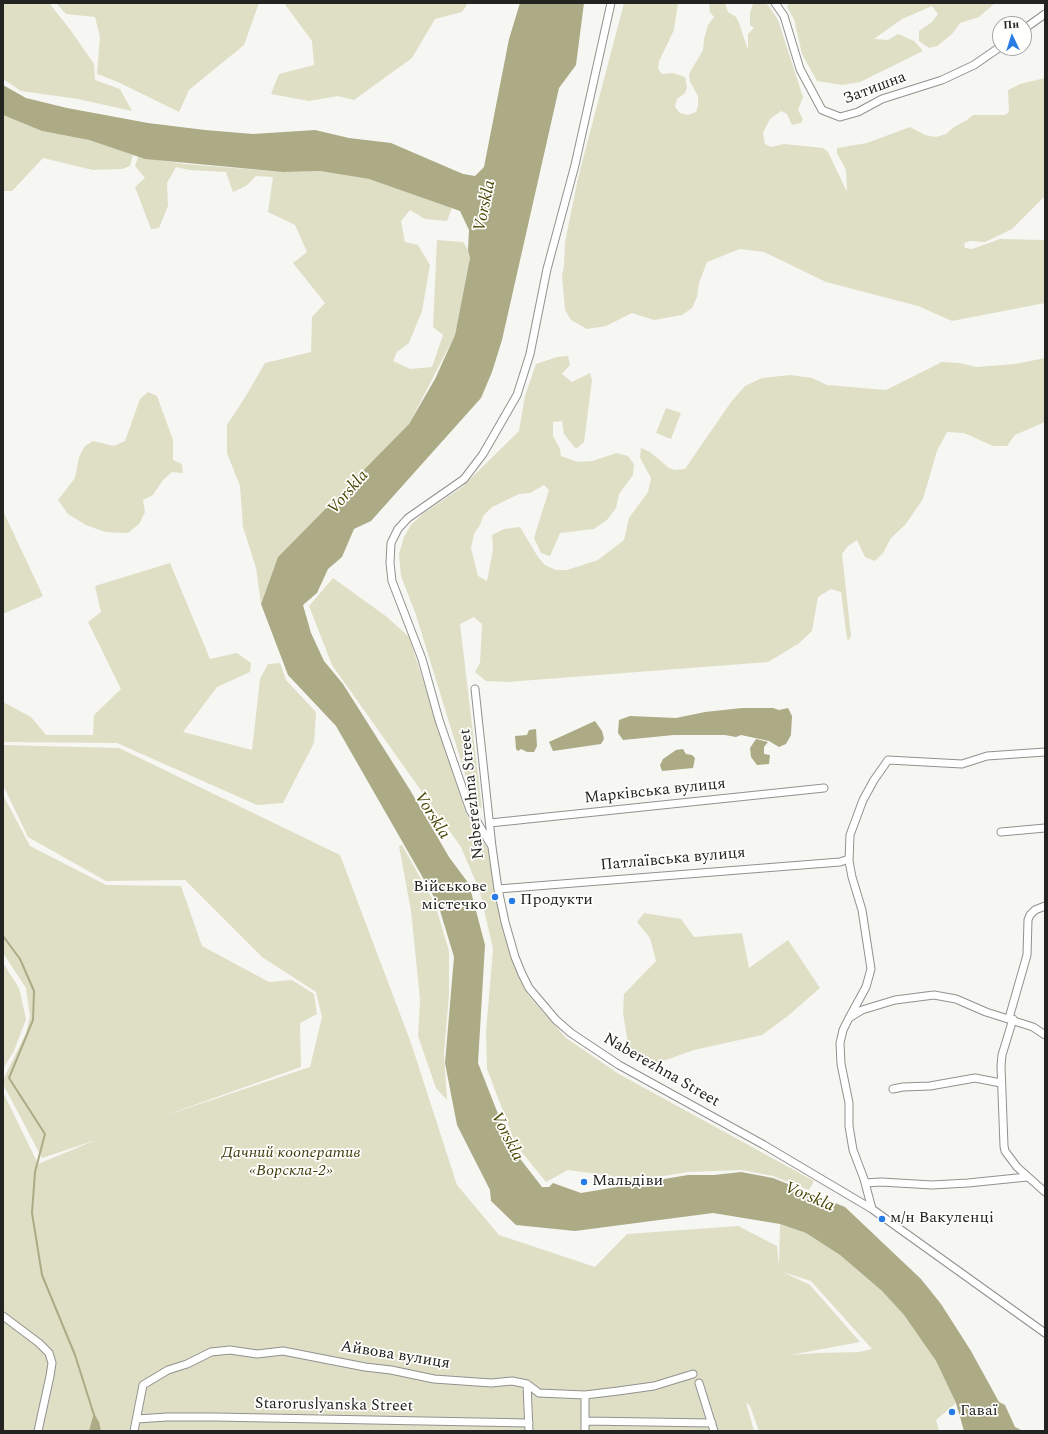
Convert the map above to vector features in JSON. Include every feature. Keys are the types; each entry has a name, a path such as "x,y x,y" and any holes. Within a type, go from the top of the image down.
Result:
{"street":[{"path":"492,847 470,810 439,720 422,659 392,581 390,563 391,543 398,529 408,518 464,479 483,454 517,395 530,354 547,269 575,165 610,3"},
{"name":"Затишна","path":"775,3 784,16 800,69 822,110 840,117 858,112 882,99 942,80 974,65 992,53"},
{"path":"1032,23 1045,14"},
{"name":"Naberezhna Street","path":"475,689 498,889 512,945 522,974 543,1005 556,1020 571,1033 619,1065 764,1145 872,1209 1045,1333"},
{"path":"872,1209 865,1183 853,1150 849,1126 849,1103 841,1064 840,1043 842,1030 866,987 871,968 867,935 859,899 854,887 849,859 850,835 856,816 874,780 888,760 962,764 987,756 1045,752"},
{"name":"Марківська вулиця","path":"490,823 824,788"},
{"path":"1001,832 1045,828"},
{"name":"Патлаївська вулиця","path":"498,889 840,862 849,859"},
{"path":"1045,906 1035,910 1030,915 1028,920 1027,955 1002,1056 1001,1083 1005,1151 1027,1177 1045,1192"},
{"path":"850,1018 862,1010 895,1000 934,995 947,996 986,1012 1033,1026 1045,1035"},
{"path":"892,1089 930,1086 975,1078 1001,1083"},
{"path":"865,1183 881,1182 932,1185 968,1184 1027,1177"},
{"path":"3,1316 39,1343 49,1353 52,1363 38,1431"},
{"name":"Айвова вулиця","path":"134,1431 143,1385 168,1370 187,1364 211,1352 230,1350 257,1354 283,1351 434,1379 491,1383 512,1381 527,1384 539,1392 585,1395 654,1386 693,1374"},
{"path":"699,1383 714,1431"},
{"path":"527,1384 529,1431"},
{"path":"585,1395 585,1431"},
{"name":"Staroruslyanska Street","path":"137,1419 191,1417 529,1423"},
{"path":"585,1421 712,1423"}],"green space":[{"path":"3,3 49,3 69,28 94,64 95,80 120,89 132,111 78,99 21,91 3,79"},
{"path":"56,3 259,3 244,45 189,90 179,112 118,82 97,74 100,37 95,17 66,14"},
{"path":"284,3 468,3 462,12 435,19 412,58 354,100 338,96 309,101 271,94 279,74 314,65 312,41"},
{"path":"624,3 678,3 674,30 659,61 658,69 662,74 673,73 685,77 687,87 685,93 677,99 675,107 680,113 688,115 696,112 698,106 698,96 690,82 689,74 703,50 708,25 714,17 710,12 709,3 725,3 728,12 736,17 739,23 748,50 748,34 754,28 750,25 750,13 753,4 762,3 768,5 778,20 803,97 798,110 803,119 801,123 792,125 787,114 781,111 770,119 763,133 765,144 771,147 784,144 823,148 828,152 847,192 846,170 837,153 837,148 867,143 910,127 925,135 936,137 946,134 973,115 1005,115 1009,112 1008,90 1020,84 1045,78 1045,196 1012,229 985,242 970,241 964,243 965,248 972,249 1000,239 1045,240 1045,303 952,321 918,306 826,282 764,252 740,249 707,262 699,283 697,297 692,308 682,315 654,320 632,313 606,326 587,329 571,320 565,310 562,275 565,242 578,178"},
{"path":"789,3 995,3 979,17 960,23 952,34 937,46 929,48 919,41 919,31 932,22 938,14 932,6 902,19 874,39 888,40 898,34 914,41 923,51 860,82 842,85 817,81 802,54 794,19 787,7"},
{"path":"3,115 42,131 89,140 133,155 130,166 122,169 93,170 43,158 12,191 3,191"},
{"path":"138,157 185,164 283,172 320,171 369,179 452,208 447,221 425,219 410,210 401,221 405,242 418,245 430,265 422,311 409,343 397,352 393,361 410,369 432,367 443,335 433,327 437,240 463,242 468,250 470,258 455,335 409,424 278,557 261,604 256,568 243,527 240,486 227,453 227,425 265,363 311,352 312,317 325,303 293,263 307,252 295,225 268,212 273,177 256,176 246,186 233,192 226,172 189,170 176,167 167,183 168,206 159,228 151,229 135,187 145,178 135,166"},
{"path":"568,356 570,365 562,374 572,382 590,373 592,380 584,442 576,449 564,434 562,421 553,422 553,436 560,449 561,456 578,462 592,461 617,453 628,456 634,464 633,475 619,494 616,508 607,520 594,529 560,533 550,556 541,553 534,538 549,490 544,485 530,493 519,494 492,507 483,516 480,525 474,534 471,548 478,576 487,581 493,550 492,535 504,529 520,527 538,557 545,565 556,570 567,570 598,560 624,540 629,518 648,492 651,478 640,458 641,448 650,452 669,468 675,470 685,469 731,402 745,386 762,378 790,375 812,378 827,385 886,390 942,362 959,363 977,367 1015,364 1045,358 1045,422 1015,435 1007,446 993,446 964,433 947,432 937,451 923,499 905,525 891,538 883,553 875,561 865,557 857,540 848,546 842,554 851,636 849,640 847,639 841,592 831,589 818,597 812,631 798,644 768,662 507,682 486,681 475,672 480,663 482,624 474,617 460,624 482,809 473,800 416,615 401,576 399,554 404,537 411,525 424,513 461,488 519,431 525,396 536,364 557,357"},
{"path":"148,392 157,396 173,440 173,460 182,464 183,473 172,472 163,480 153,495 143,500 145,512 139,524 128,533 105,532 86,525 68,514 58,500 75,478 79,457 85,446 93,441 114,446 125,441 140,399"},
{"path":"666,408 681,413 671,439 656,433"},
{"path":"3,511 43,596 3,614"},
{"path":"170,563 210,659 237,653 251,663 250,672 217,687 183,732 252,750 260,679 268,664 280,663 286,680 316,712 314,743 283,803 257,805 117,743 3,742 3,702 31,717 46,735 93,735 94,715 121,689 88,622 101,612 95,586"},
{"path":"333,578 387,617 409,637 466,813 489,851 499,909 514,964 528,995 566,1038 619,1074 814,1181 809,1190 773,1176 742,1170 688,1172 622,1183 613,1176 568,1170 546,1182 516,1145 487,1069 486,1032 493,949 480,892 461,847 332,665 309,606"},
{"name":"Дачний кооператив «Ворскла-2»","path":"3,745 119,748 340,855 411,1043 457,1185 499,1235 595,1267 627,1234 738,1226 777,1246 779,1266 780,1224 806,1233 840,1255 882,1291 904,1315 936,1361 956,1403 936,1420 939,1431 759,1431 750,1406 746,1402 754,1431 3,1431 3,1092 38,1164 96,1140 42,1158 3,1084 3,1080 26,1033 30,1016 26,988 3,953 3,795 30,846 106,885 181,886 202,946 269,982 292,980 314,994 317,1014 300,1023 301,1067 158,1118 310,1067 322,1017 316,992 262,957 185,880 106,881 28,837 3,785","holes":["783,1272 811,1281 872,1349 859,1352 790,1355 860,1342 810,1285"]},
{"path":"402,845 435,904 449,951 449,994 444,1054 447,1100 436,1088 418,1036 420,999 411,911 399,846"},
{"path":"644,913 681,919 694,937 742,933 749,968 788,940 820,988 789,1015 762,1035 694,1050 646,1067 630,1056 623,1013 624,994 656,961 650,938 637,922"},
{"path":"3,963 19,988 26,1019 14,1051 3,1069"}],"water":[{"name":"Vorskla","path":"520,3 584,3 576,65 559,88 502,340 492,372 481,398 371,521 354,529 342,557 328,569 317,593 303,605 311,633 324,661 343,684 410,790 449,857 469,884 485,945 478,1063 511,1147 542,1187 549,1187 553,1183 581,1193 688,1175 714,1175 741,1172 773,1178 845,1207 921,1279 941,1304 971,1351 999,1402 1005,1405 1015,1427 1023,1431 964,1431 956,1403 936,1361 904,1315 882,1291 840,1255 806,1233 780,1224 713,1213 575,1231 516,1225 491,1201 490,1190 457,1125 445,1063 454,957 438,904 336,726 288,675 261,604 278,557 409,424 435,379 455,335 470,258 468,250 469,230 460,211 369,179 320,171 283,172 145,159 89,140 42,131 3,115 3,85 26,98 67,108 148,123 253,134 315,130 349,138 391,143 463,174 475,176 484,167 509,39"},
{"path":"742,708 773,708 779,710 788,708 792,716 791,735 786,744 779,747 769,741 741,735 736,737 725,735 674,735 623,740 618,733 619,720 630,716 676,718 705,712"},
{"path":"595,721 602,731 604,739 601,744 553,751 549,742"},
{"path":"536,729 537,746 534,752 527,752 521,749 518,751 516,749 515,736 527,735 529,730"},
{"path":"756,739 768,742 764,747 764,754 770,755 769,764 757,765 751,757 750,748"},
{"path":"683,749 686,754 692,755 695,758 693,768 662,771 660,765 663,759 676,750"},
{"path":"94,1413 99,1422 101,1431 89,1431"}],"waterway":[{"path":"3,936 20,959 34,991 33,1020 9,1078 45,1134 35,1172 32,1213 42,1275 75,1355 94,1415"}],"place":[{"name":"Військове містечко","path":"495,897"},
{"name":"Продукти","path":"512,901"},
{"name":"Мальдіви","path":"584,1182"},
{"name":"м/н Вакуленці","path":"882,1219"},
{"name":"Гаваї","path":"952,1412"}]}
